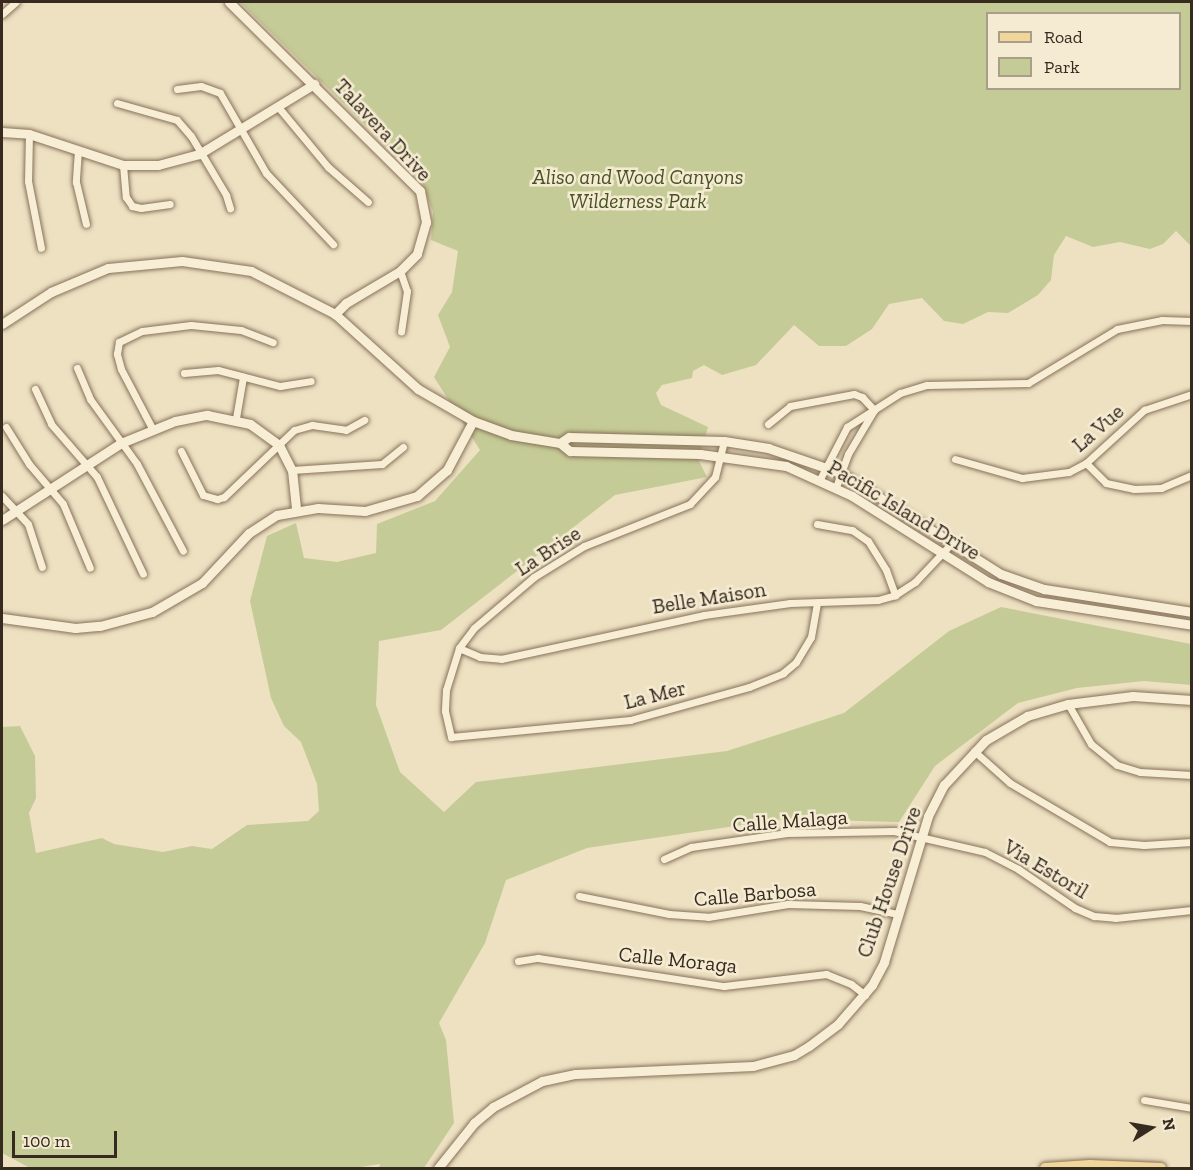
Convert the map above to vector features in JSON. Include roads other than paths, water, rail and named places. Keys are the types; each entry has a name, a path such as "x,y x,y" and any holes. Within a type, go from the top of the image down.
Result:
{"main road":[{"path":"1045,1168 1161,1168"}],"street":[{"path":"2,14 16,2"},
{"name":"Talavera Drive","path":"229,2 420,191 426,222 417,254 400,271 346,303 335,314"},
{"path":"2,132 29,134 123,165 158,165 199,154 240,132 314,84"},
{"path":"177,89 201,86 220,93 240,132 266,172 333,244"},
{"path":"117,103 177,120 226,195 230,208"},
{"path":"279,108 321,160 368,202"},
{"path":"29,134 28,181 41,248"},
{"path":"78,150 76,182 86,224"},
{"path":"123,165 126,198 132,206 141,208 170,204"},
{"name":"Pacific Island Drive","path":"2,324 51,292 108,268 154,261 206,262 251,271 335,314 418,389 473,422 522,438 560,443 570,451 722,456 786,466 836,487 988,582 1036,601 1191,625"},
{"path":"400,271 407,291 401,332"},
{"path":"820,479 847,427 900,393 927,385 1028,383 1117,329 1162,320 1191,321"},
{"path":"153,430 121,369 117,354 119,342 142,331 173,325 224,327 273,342"},
{"path":"77,368 90,399 137,464 183,550"},
{"path":"184,373 218,370 280,386 312,381"},
{"path":"236,418 243,376"},
{"path":"35,389 51,424 87,463 109,499 143,574"},
{"path":"768,424 790,406 854,394 862,397 874,410"},
{"name":"La Vue","path":"955,459 1022,478 1059,475 1086,463 1144,410 1191,394"},
{"path":"836,487 874,410"},
{"path":"2,520 51,486 121,443 153,430 200,416 236,418 263,431 279,445 292,470 296,509"},
{"path":"181,451 202,495 217,499 224,497 294,430 305,426 346,430 364,420"},
{"path":"2,618 75,628 99,626 152,612 214,573 263,521 296,509 365,511 417,496 447,470 473,422"},
{"path":"6,427 29,464 51,486 74,524 90,568"},
{"name":"Pacific Island Drive","path":"560,443 568,437 724,441 768,448 841,473 950,545 1002,574 1044,589 1191,612"},
{"name":"La Brise","path":"451,737 446,720 446,690 459,648 490,612 566,556 606,534 690,504 715,477 724,441"},
{"path":"292,470 374,466 392,459 403,447"},
{"path":"1086,463 1106,483 1134,489 1161,488 1191,475"},
{"path":"2,496 17,509 28,524 42,567"},
{"path":"817,524 852,530 868,541 886,570 895,595"},
{"name":"Belle Maison","path":"459,648 480,657 501,659 653,623 782,604 861,603 895,595 942,555 950,545"},
{"name":"La Mer","path":"451,737 630,720 749,687 783,673 796,662 811,637 817,603"},
{"name":"Club House Drive","path":"438,1168 474,1123 493,1107 542,1081 575,1074 738,1068 770,1063 809,1046 838,1024 865,995 884,962 921,836 944,785 986,740 1027,716 1068,704 1133,696 1191,700"},
{"path":"1068,704 1091,744 1117,765 1140,772 1191,775"},
{"path":"974,751 1010,783 1110,842 1144,845 1191,842"},
{"name":"Calle Malaga","path":"664,859 691,847 787,833 894,831 921,836"},
{"name":"Via Estoril","path":"921,836 985,852 1018,869 1075,908 1094,916 1115,918 1191,910"},
{"name":"Calle Barbosa","path":"579,896 669,914 708,917 804,903 860,906 898,914"},
{"name":"Calle Moraga","path":"518,961 538,958 724,986 826,974 851,984 865,995"},
{"path":"1144,1100 1191,1107"}],"park label":[{"name":"Aliso and Wood Canyons Wilderness Park","path":"638,189"}]}
